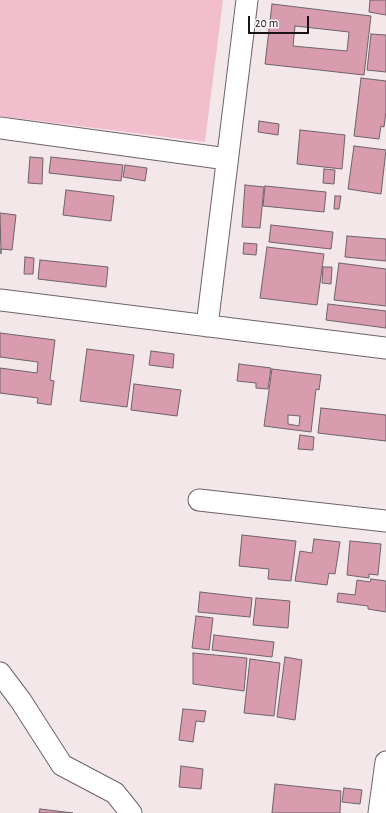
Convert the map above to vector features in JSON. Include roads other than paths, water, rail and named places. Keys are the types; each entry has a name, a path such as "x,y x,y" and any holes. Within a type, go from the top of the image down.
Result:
{"street":[{"path":"207,326 247,0"},
{"path":"0,128 227,159"},
{"path":"0,300 386,348"},
{"path":"199,500 386,521"},
{"path":"0,673 21,701 62,765 115,793 131,813"},
{"path":"379,813 386,762"}]}
